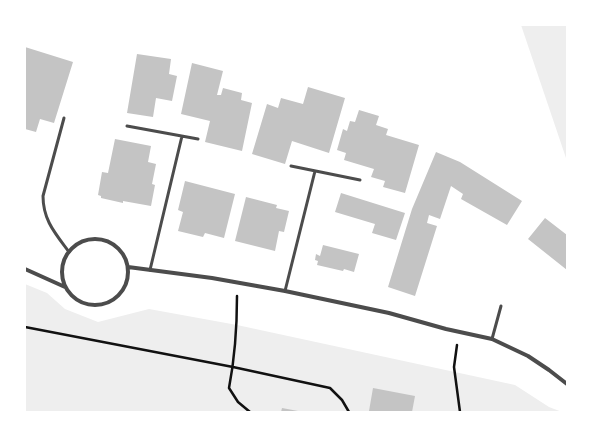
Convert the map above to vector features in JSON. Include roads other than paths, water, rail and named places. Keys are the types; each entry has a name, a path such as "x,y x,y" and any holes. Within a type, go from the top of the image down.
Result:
{"street":[{"path":"90,239 101,239 111,242 119,248 125,257 128,267 128,277 125,287 119,295 110,302 101,305 80,302 65,287 62,277 62,266 66,256 80,242 90,239"},
{"path":"128,267 237,282 284,291 389,313 459,332 492,339 528,356 567,384"},
{"path":"25,269 65,287"}],"lane":[{"path":"64,118 43,200 45,216 52,230 69,252"},
{"path":"127,126 198,139"},
{"path":"150,270 182,136"},
{"path":"291,166 360,180"},
{"path":"284,291 316,171"},
{"path":"492,339 501,306"}]}
